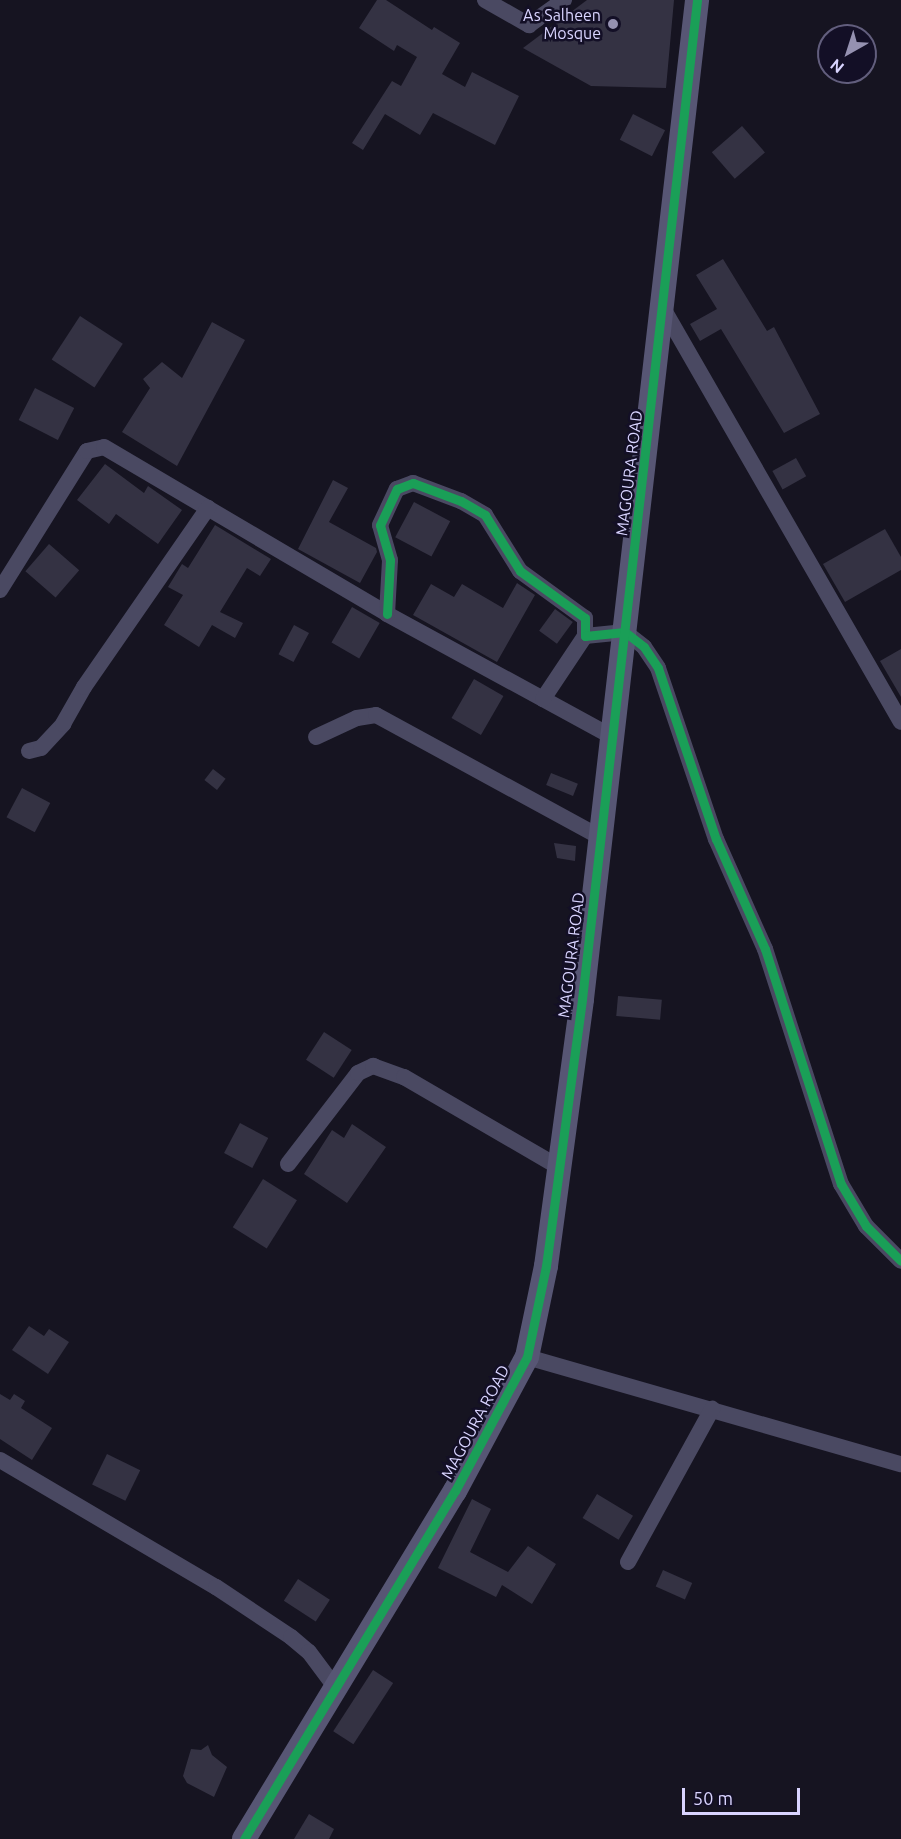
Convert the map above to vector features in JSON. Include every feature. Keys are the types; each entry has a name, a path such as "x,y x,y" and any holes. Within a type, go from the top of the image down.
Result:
{"street":[{"path":"485,0 529,25 564,0"},
{"name":"MAGOURA ROAD","path":"244,1839 455,1491 527,1357 546,1266 557,1166 582,999 664,310 697,0"},
{"path":"664,310 901,722"},
{"path":"0,590 84,456 95,447 118,454 387,614 613,737"},
{"path":"387,614 390,560 380,525 397,489 413,483 461,501 485,515 520,571 585,618 585,636 543,699"},
{"path":"29,751 41,748 63,724 84,687 208,508"},
{"path":"585,636 625,632 644,647 658,668 716,839 765,949 842,1184 866,1226 901,1261"},
{"path":"316,737 357,718 376,715 600,837"},
{"path":"288,1164 358,1072 373,1066 404,1077 557,1166"},
{"path":"527,1357 901,1464"},
{"path":"628,1562 712,1409"},
{"path":"0,1461 216,1587 291,1637 309,1652 335,1687"}],"building":[{"path":"377,0 386,0 432,30 434,27 460,43 442,74 465,87 472,72 519,96 495,145 433,113 420,135 385,114 363,150 352,143 392,81 401,86 417,57 397,45 394,51 359,28"},
{"name":"As Salheen Mosque","path":"587,0 674,0 666,88 591,86 523,48"},
{"path":"633,114 665,130 652,156 620,140"},
{"path":"742,126 765,152 735,179 712,152"},
{"path":"723,259 767,331 774,327 820,414 784,433 721,329 700,341 690,324 717,309 696,275"},
{"path":"80,316 123,344 94,387 52,360"},
{"path":"212,322 245,340 177,466 122,432 150,388 143,379 162,362 182,378"},
{"path":"35,388 74,408 58,440 19,420"},
{"path":"796,458 806,476 783,489 772,471"},
{"path":"105,464 144,493 148,486 182,510 158,544 116,514 109,524 77,500"},
{"path":"333,480 348,488 329,522 376,548 377,552 360,583 298,549"},
{"path":"414,502 450,521 431,557 395,537"},
{"path":"215,525 271,559 260,576 247,568 220,612 243,623 235,638 212,625 199,647 164,625 183,595 168,587 182,564 188,568"},
{"path":"885,529 901,557 901,570 845,602 823,564"},
{"path":"49,544 79,570 56,597 25,571"},
{"path":"517,583 535,595 497,662 413,615 431,584 454,597 462,584 503,608"},
{"path":"352,607 380,623 359,659 332,643"},
{"path":"555,609 573,622 557,644 539,631"},
{"path":"294,625 309,633 294,662 279,654"},
{"path":"901,649 901,697 880,661"},
{"path":"474,679 503,696 481,735 452,718"},
{"path":"213,769 226,779 217,790 204,780"},
{"path":"551,773 578,784 573,796 546,785"},
{"path":"22,788 50,803 35,832 7,817"},
{"path":"554,843 576,846 575,861 557,858"},
{"path":"618,996 662,1000 660,1020 616,1016"},
{"path":"324,1032 352,1050 334,1078 306,1060"},
{"path":"240,1123 268,1138 252,1168 224,1153"},
{"path":"352,1124 386,1147 347,1203 304,1174 332,1130 344,1138"},
{"path":"263,1179 297,1200 267,1249 233,1227"},
{"path":"29,1326 44,1336 49,1329 69,1342 48,1374 12,1350"},
{"path":"0,1394 10,1400 14,1394 25,1401 21,1408 52,1428 32,1460 0,1439"},
{"path":"107,1454 140,1470 125,1501 92,1485"},
{"path":"597,1494 633,1516 619,1540 583,1518"},
{"path":"472,1499 491,1509 470,1552 508,1572 528,1546 556,1564 532,1604 502,1585 496,1597 438,1568"},
{"path":"663,1570 692,1583 685,1599 656,1586"},
{"path":"298,1579 330,1600 316,1622 284,1601"},
{"path":"373,1670 393,1683 353,1744 333,1731"},
{"path":"208,1745 212,1755 227,1767 214,1797 187,1783 183,1776 191,1749 201,1750"},
{"path":"309,1814 334,1829 329,1839 294,1839"}],"cycle path":[{"path":"244,1839 455,1491 527,1357 546,1266 582,999 697,0"},
{"path":"387,614 390,560 380,525 397,489 413,483 461,501 485,515 520,571 585,618 585,636 625,632 644,647 658,668 716,839 765,949 841,1184 866,1226 901,1261"}],"place":[{"name":"As Salheen Mosque","path":"613,24"}]}
